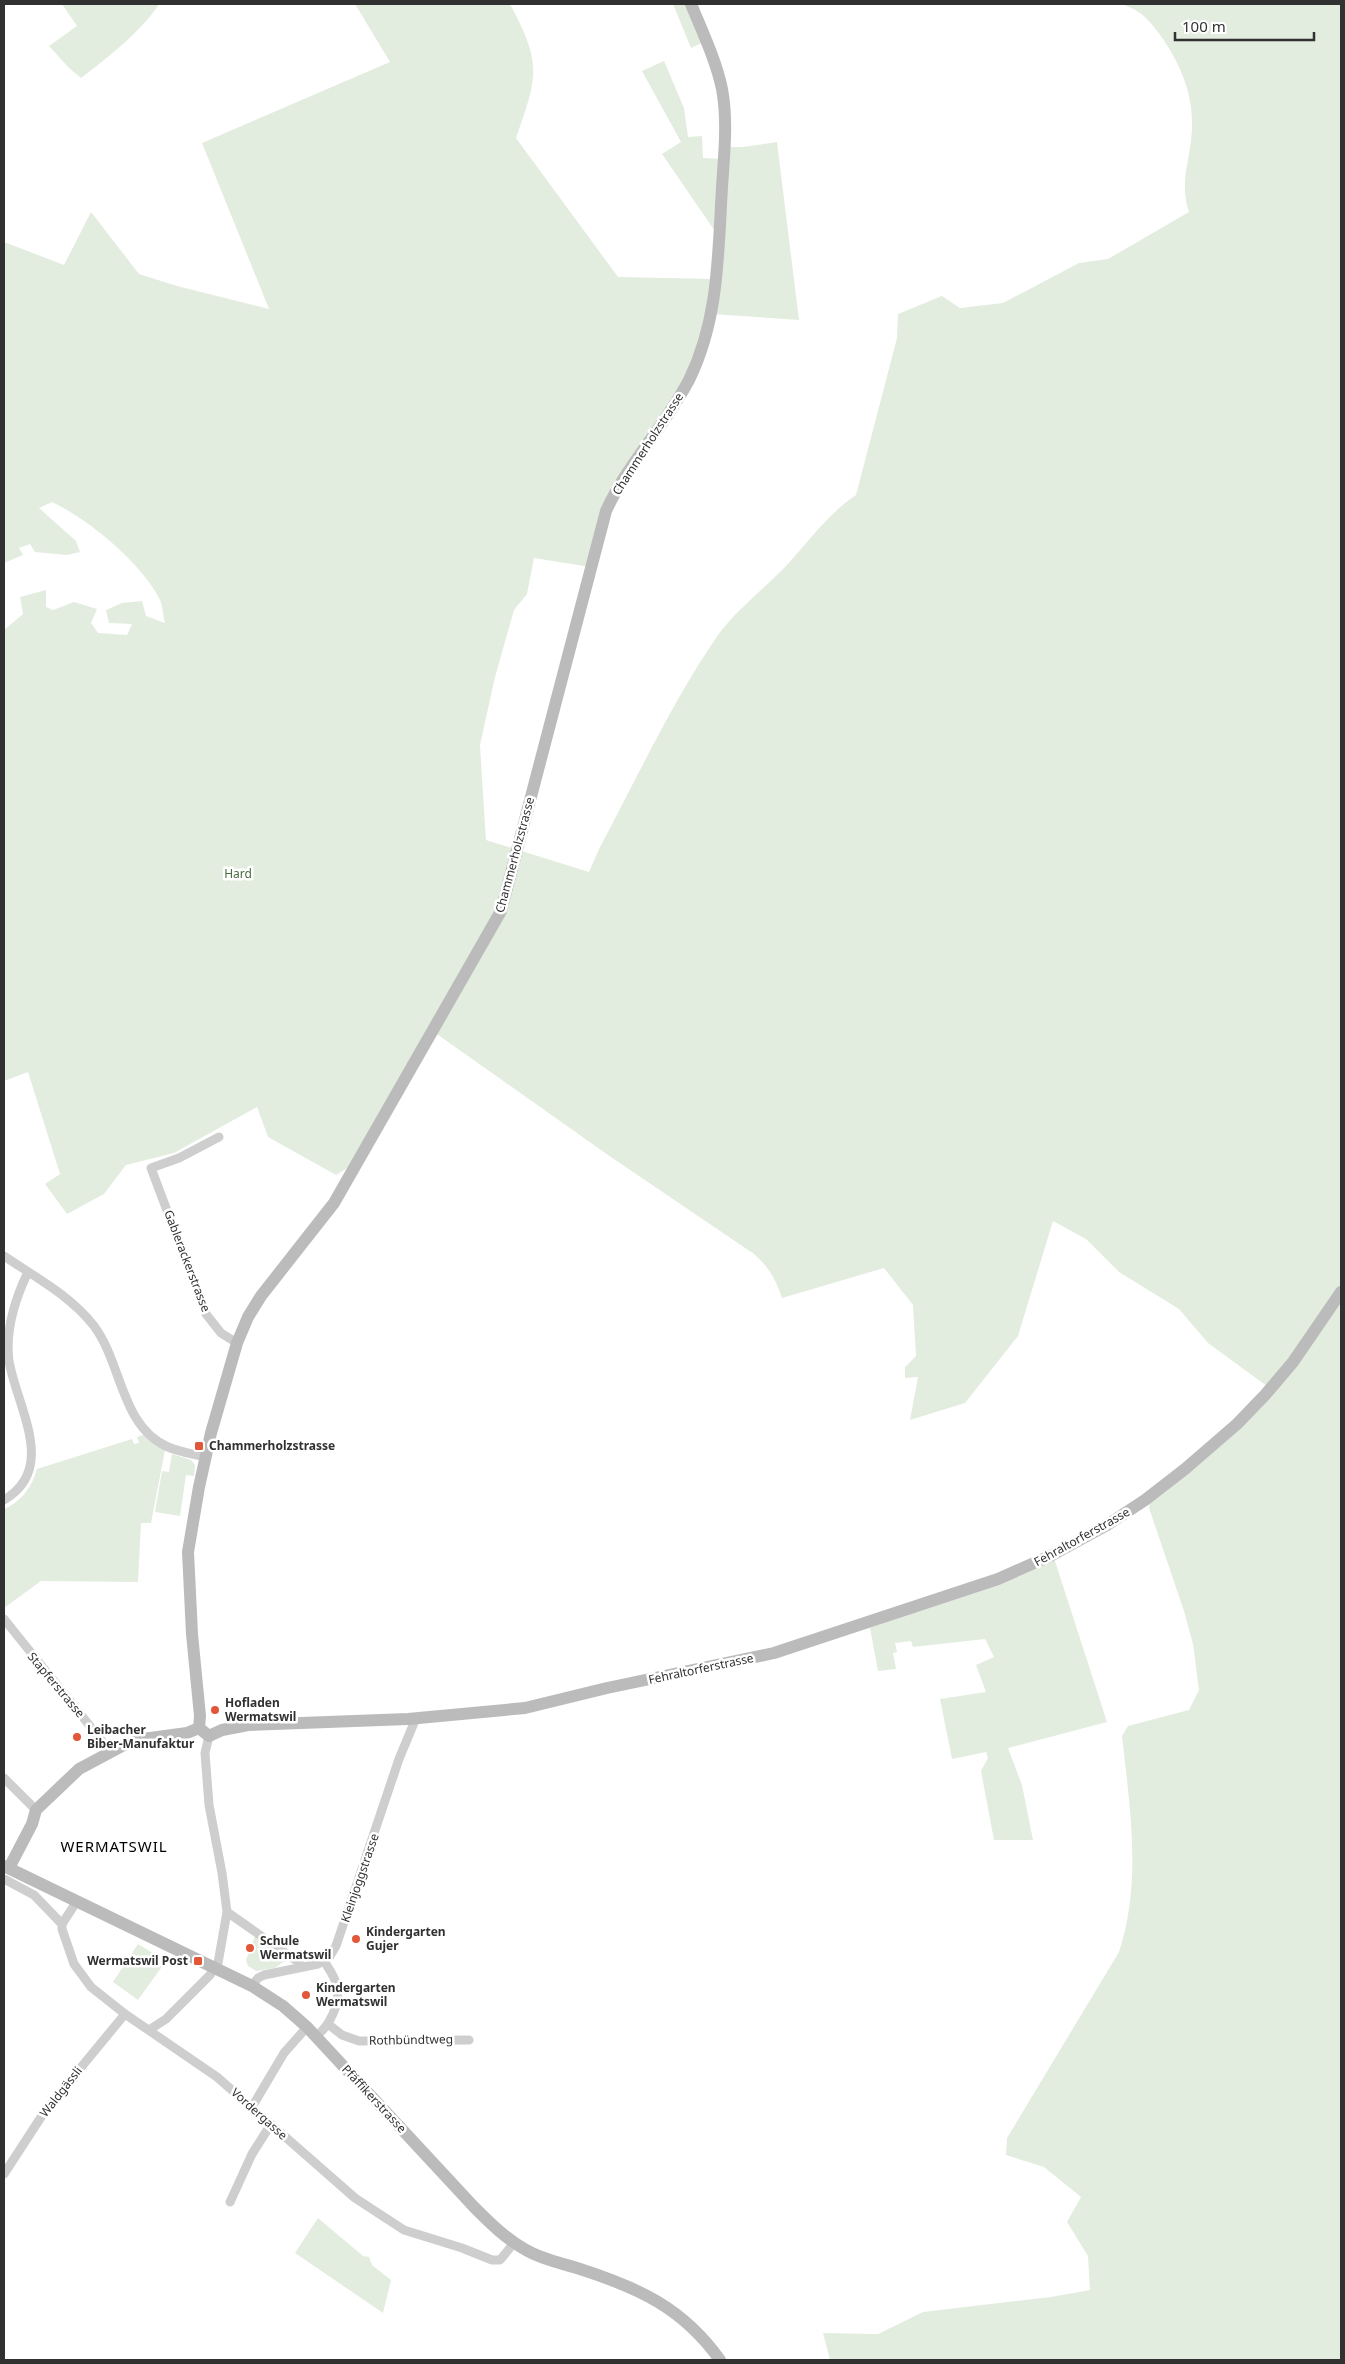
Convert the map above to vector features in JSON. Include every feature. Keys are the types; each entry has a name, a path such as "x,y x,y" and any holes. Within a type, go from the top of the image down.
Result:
{"street":[{"name":"Chammerholzstrasse","path":"198,1728 200,1716 192,1634 188,1552 205,1457 218,1405 237,1343 248,1317 261,1296 334,1203 501,911 606,511 621,481 678,399 689,380 706,339 717,279 724,110 717,70 691,4"},
{"name":"Gablerackerstrasse","path":"219,1137 179,1158 152,1168 206,1314 221,1333 237,1343"},
{"path":"4,1256 72,1303 95,1327 110,1353 131,1410 146,1432 169,1448 205,1457"},
{"path":"4,1500 24,1483 32,1462 31,1444 13,1375 9,1348 14,1306 28,1272"},
{"name":"Fehraltorferstrasse","path":"209,1736 222,1730 248,1725 416,1718 525,1708 607,1688 774,1653 962,1592 1027,1568 1081,1540 1145,1500 1237,1424 1266,1395 1293,1362 1340,1294"},
{"name":"Stapferstrasse","path":"4,1619 110,1751"},
{"name":"Kleinjoggstrasse","path":"324,1961 336,1946 342,1933 399,1759 416,1718"},
{"path":"77,1900 62,1924 34,1895 5,1871 32,1824 36,1810 79,1769 110,1751 143,1739 187,1733 198,1728 209,1736 205,1753 209,1796 227,1912 218,1963 166,2019 149,2030"},
{"path":"4,1778 36,1810"},
{"name":"Pfäffikerstrasse","path":"5,1871 77,1900 252,1986 283,2006 312,2032 488,2222 514,2243 541,2257 610,2279 646,2294 692,2326 720,2360"},
{"path":"227,1912 291,1957 302,1967"},
{"name":"Vordergasse","path":"62,1924 71,1958 80,1976 125,2014 204,2066 355,2198 404,2230 462,2248 492,2260 500,2260 514,2243"},
{"path":"283,1971 291,1957"},
{"path":"252,1986 258,1978 324,1961 338,1989 337,2000 328,2024 312,2032 284,2052 252,2107"},
{"name":"Waldgässli","path":"4,2174 45,2111 125,2014"},
{"path":"166,2019 168,2042"},
{"name":"Rothbündtweg","path":"328,2024 342,2035 359,2041 468,2040"},
{"path":"230,2202 252,2154 271,2124"}],"green space":[{"path":"62,4 159,4 134,34 81,78 49,46 77,26"},
{"name":"Hard","path":"355,4 510,4 528,41 533,70 529,99 516,138 618,277 717,279 719,237 662,154 681,142 642,71 664,61 684,108 688,137 702,136 703,158 723,159 724,147 743,147 777,142 799,320 712,314 698,358 629,468 590,567 534,558 527,594 514,610 495,677 480,745 486,840 589,872 656,739 718,635 743,607 787,565 828,519 856,495 897,338 898,314 942,296 960,308 1003,303 1079,263 1108,259 1189,212 1186,202 1185,184 1191,140 1192,113 1187,87 1177,63 1154,27 1140,13 1120,4 1341,4 1341,2360 830,2360 823,2333 878,2334 923,2312 1051,2297 1090,2290 1088,2256 1067,2222 1081,2197 1044,2167 1006,2155 1007,2138 1119,1952 1126,1925 1132,1872 1131,1818 1122,1736 1128,1726 1189,1710 1199,1690 1193,1644 1184,1611 1149,1508 1150,1501 1275,1392 1208,1343 1179,1309 1119,1272 1086,1239 1053,1221 1018,1336 965,1403 910,1420 918,1377 905,1378 905,1367 916,1356 913,1305 884,1268 782,1298 771,1274 754,1254 608,1155 434,1032 358,1161 336,1175 268,1137 257,1107 174,1153 126,1165 104,1194 67,1214 45,1184 60,1174 28,1072 4,1081 4,630 23,614 20,597 46,590 46,607 53,610 74,602 97,609 91,623 98,633 127,635 132,624 109,623 106,610 122,603 142,601 146,616 165,623 160,600 141,571 113,544 82,519 52,502 39,508 76,541 80,552 67,555 35,552 30,544 19,548 23,555 4,563 4,242 64,265 91,212 139,274 177,286 269,309 202,143 390,62"},
{"path":"673,4 691,4 706,41 691,48"},
{"path":"143,1435 165,1450 151,1523 141,1523 138,1582 41,1581 4,1608 4,1509 21,1498 32,1482 37,1469 132,1439 134,1444 139,1443 137,1437"},
{"path":"172,1454 191,1460 195,1465 194,1476 186,1475 180,1516 155,1512 162,1471 169,1472"},
{"path":"1054,1558 1107,1722 1008,1748 1022,1785 1033,1840 994,1840 981,1771 988,1758 986,1752 952,1759 940,1699 986,1692 976,1665 994,1657 985,1639 913,1647 911,1641 895,1643 897,1652 893,1653 896,1669 878,1671 870,1628"},
{"path":"255,1936 286,1957 286,1960 275,1968 256,1971 248,1966 246,1960"},
{"path":"138,1944 166,1961 138,2000 113,1982"},
{"path":"318,2218 363,2256 369,2257 372,2265 391,2280 383,2313 295,2253"}],"place":[{"name":"Chammerholzstrasse","path":"199,1446"},
{"name":"Hofladen Wermatswil","path":"215,1710"},
{"name":"Leibacher Biber-Manufaktur","path":"77,1737"},
{"name":"Kindergarten Gujer","path":"356,1939"},
{"name":"Schule Wermatswil","path":"250,1948"},
{"name":"Wermatswil Post","path":"198,1961"},
{"name":"Kindergarten Wermatswil","path":"306,1995"}],"district":[{"name":"WERMATSWIL","path":"114,1847"}]}
